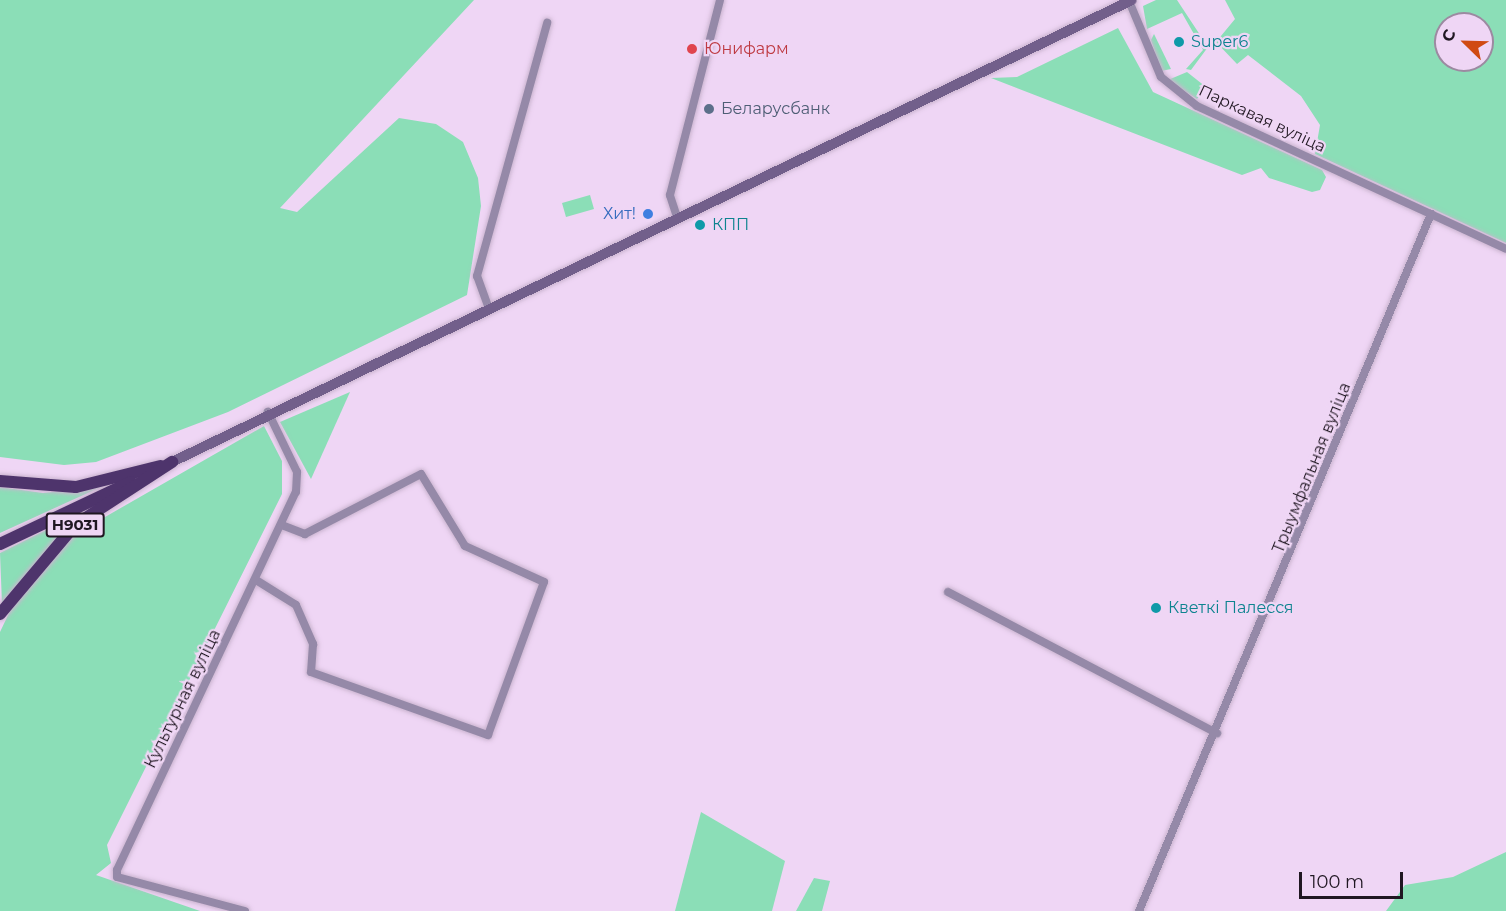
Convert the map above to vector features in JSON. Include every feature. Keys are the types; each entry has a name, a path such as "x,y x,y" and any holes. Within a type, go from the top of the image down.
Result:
{"highway":[{"name":"Н9031","path":"0,481 76,487 172,462"},
{"name":"Н9031","path":"0,544 172,462"},
{"name":"Н9031","path":"0,614 75,525 172,462"}],"main road":[{"name":"Н9031","path":"172,462 268,412 488,306 1130,1"}],"street":[{"path":"677,218 670,195 720,0"},
{"name":"Паркавая вуліца","path":"1130,1 1157,73 1178,94 1506,249"},
{"path":"488,306 477,276 547,23"},
{"name":"Трыумфальная вуліца","path":"1140,911 1217,733 1431,214"},
{"name":"Культурная вуліца","path":"245,911 117,877 117,870 282,525 297,472 268,412"},
{"path":"255,580 296,605 313,644 311,672 488,735 544,582 465,546 421,474 305,534 282,525"},
{"path":"948,592 1217,733"}],"green space":[{"path":"0,0 474,0 280,208 297,212 399,118 436,124 463,142 478,178 481,206 467,295 228,412 96,462 64,465 0,457"},
{"path":"1156,0 1177,0 1208,47 1191,70 1186,69 1203,50 1182,13 1147,29 1143,6"},
{"path":"1225,0 1506,0 1506,243 1315,154 1320,125 1301,96 1248,55 1237,64 1216,42 1235,19"},
{"path":"1118,28 1153,92 1322,170 1326,177 1320,190 1312,192 1269,178 1261,168 1242,175 991,78 1017,77"},
{"path":"1154,34 1171,69 1161,71 1151,40"},
{"path":"1187,72 1206,87 1197,99 1168,80"},
{"path":"590,195 594,209 566,217 562,203"},
{"path":"350,392 311,479 280,422"},
{"path":"264,426 282,461 282,494 107,845 111,863 96,875 200,911 0,911 0,632 10,611 70,537"},
{"path":"0,487 43,493 101,487 0,533"},
{"path":"96,505 59,536 2,604 0,553"},
{"path":"701,812 785,861 772,911 675,911"},
{"path":"1506,852 1506,911 1386,911 1405,885 1453,877"},
{"path":"814,878 830,881 822,911 796,911"}],"place":[{"name":"Super6","path":"1179,42"},
{"name":"Юнифарм","path":"692,49"},
{"name":"Беларусбанк","path":"709,109"},
{"name":"Хит!","path":"648,214"},
{"name":"КПП","path":"700,225"},
{"name":"Кветкі Палесся","path":"1156,608"}]}
